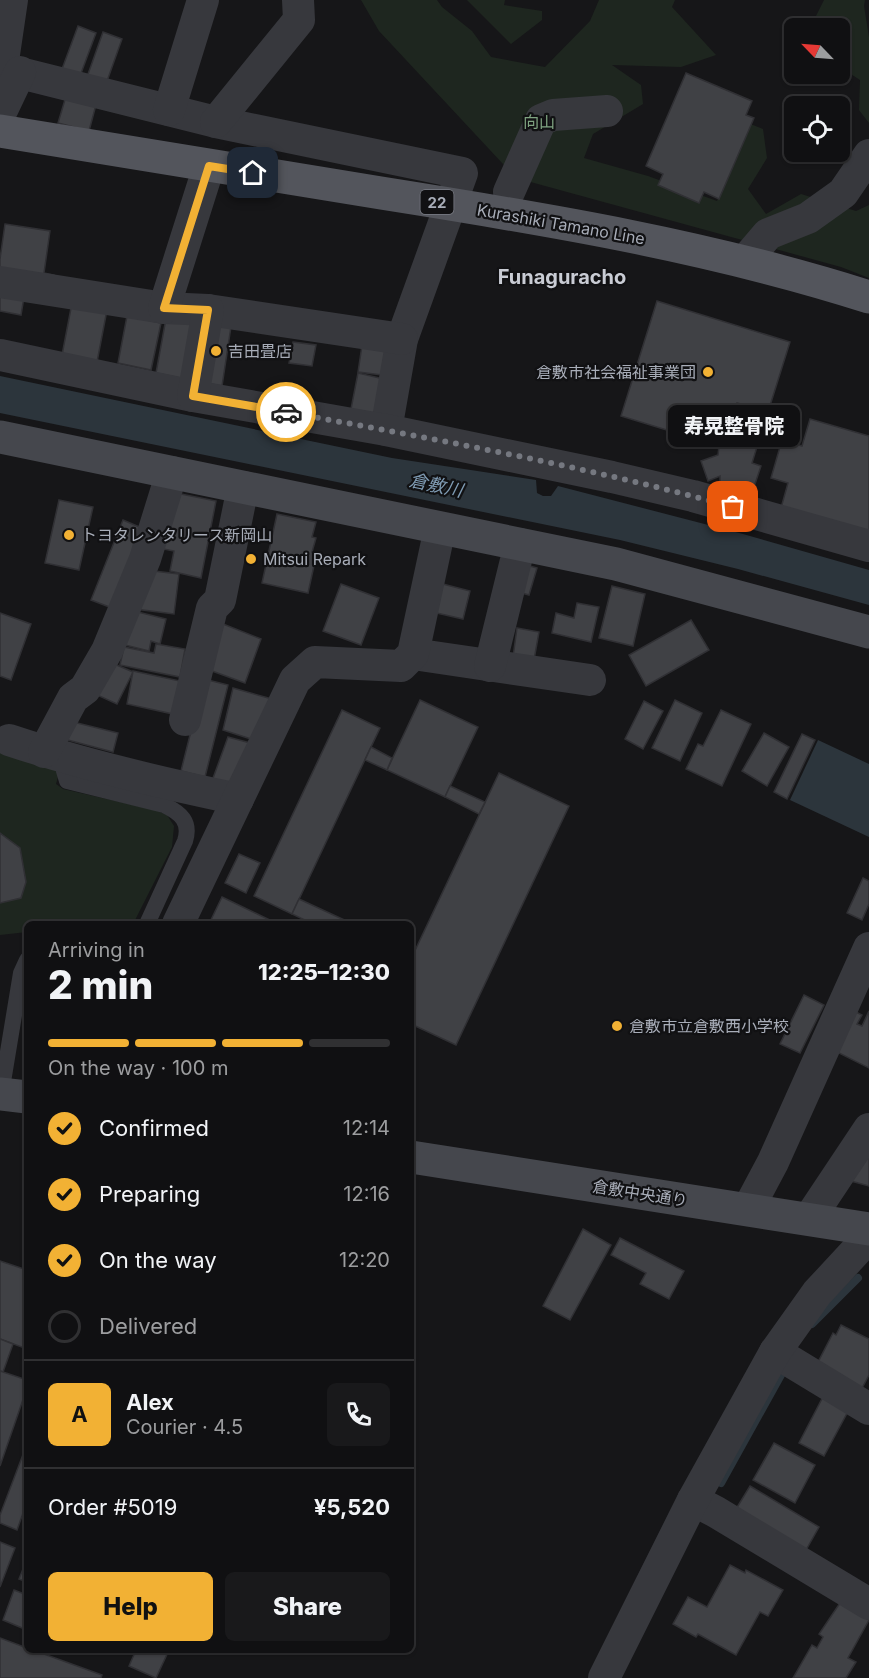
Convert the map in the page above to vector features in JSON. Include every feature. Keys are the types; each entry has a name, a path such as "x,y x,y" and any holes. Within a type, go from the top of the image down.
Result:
{"main road":[{"name":"Kurashiki Tamano Line","path":"0,131 452,204 516,204 745,261 869,297"}],"street":[{"path":"0,114 7,69 12,0"},
{"path":"169,110 202,0"},
{"path":"216,122 299,20 298,0"},
{"path":"7,69 216,122 462,173 516,204 541,120 553,115 608,111"},
{"path":"745,261 768,234 808,218 843,193 869,156"},
{"path":"164,308 209,166"},
{"path":"386,430 402,339 462,173"},
{"path":"0,282 164,308 208,310 402,339"},
{"path":"193,396 208,310"},
{"path":"0,355 193,396 386,430 682,493 869,546"},
{"path":"0,437 616,564 869,632"},
{"path":"54,761 73,698 85,689 107,651 145,558 172,472"},
{"path":"184,720 212,608 220,600 243,487"},
{"path":"179,921 295,680 315,662 401,666 413,654 440,528"},
{"path":"490,666 520,544"},
{"path":"413,654 590,680"},
{"path":"9,740 54,761 238,799"},
{"path":"748,1209 773,1162 869,948"},
{"path":"0,1094 24,1097"},
{"path":"809,1219 869,1129"},
{"name":"倉敷中央通り","path":"414,1157 869,1229"},
{"path":"604,1678 785,1358 817,1293 869,1237"},
{"path":"785,1358 869,1409"},
{"path":"703,1505 869,1604"}],"lane":[{"path":"54,761 67,781 164,805 185,819 188,834 186,841 148,921"},
{"path":"0,1094 24,966"}],"green space":[{"name":"向山","path":"361,0 437,0 442,7 472,31 491,57 545,67 590,21 599,0 675,0 672,7 716,55 681,67 612,65 641,85 643,104 593,134 584,158 648,176 717,201 748,123 763,129 767,158 748,189 766,214 801,194 856,211 869,205 869,278 841,267 516,178 379,31"},
{"path":"467,0 505,0 504,5 542,11 542,20 511,44"},
{"path":"824,0 865,0 869,37 869,123 859,110 860,80 850,74 850,18 815,18"},
{"path":"0,734 60,770 56,784 63,789 155,810 167,815 174,826 172,847 135,921 24,921 24,932 0,935"}],"water":[{"name":"倉敷川","path":"0,376 392,458 536,480 537,493 543,496 551,496 558,486 743,534 869,570 869,605 620,540 0,413"},
{"path":"818,740 869,764 869,837 790,800"}],"building":[{"path":"78,26 96,33 80,76 62,69"},
{"path":"103,32 122,39 106,84 87,77"},
{"path":"686,73 752,101 746,115 754,118 719,199 704,192 699,203 658,185 663,174 646,166"},
{"path":"67,93 97,101 89,131 58,123"},
{"path":"5,224 50,231 44,273 54,275 52,282 0,274"},
{"path":"0,287 25,291 21,315 0,311"},
{"name":"倉敷市社会福祉事業団","path":"657,301 790,342 768,412 737,403 734,415 764,424 752,463 761,466 749,502 720,493 720,476 708,481 701,461 718,455 719,446 621,416"},
{"path":"72,303 107,310 97,362 62,355"},
{"path":"167,313 203,320 190,380 156,373"},
{"path":"127,316 161,323 151,370 118,363"},
{"name":"吉田畳店","path":"210,317 232,320 222,386 200,382"},
{"path":"363,339 388,343 382,375 358,372"},
{"path":"293,342 316,345 312,366 289,363"},
{"path":"358,373 384,379 377,416 351,409"},
{"path":"810,419 869,436 869,533 781,508 788,483 771,478 782,440 802,446"},
{"path":"171,492 216,501 201,578 170,571 174,551 153,547"},
{"name":"トヨタレンタリース新岡山","path":"59,500 93,507 79,570 45,563"},
{"path":"277,514 316,522 312,537 316,538 312,552 317,552 308,593 262,583"},
{"path":"123,520 144,529 112,608 91,600"},
{"path":"519,563 537,568 529,595 511,590"},
{"path":"145,570 179,574 174,614 135,609"},
{"path":"439,583 470,591 463,619 432,612"},
{"path":"341,584 379,598 361,645 323,631"},
{"path":"612,586 645,594 633,646 599,638"},
{"path":"577,603 599,607 591,642 552,633 556,613 574,618"},
{"path":"130,610 166,619 160,644 151,641 149,651 121,644"},
{"path":"0,613 31,624 11,680 0,676"},
{"path":"691,620 709,650 646,686 629,655"},
{"path":"218,622 261,639 245,683 201,667"},
{"path":"517,628 539,632 534,660 513,657"},
{"path":"156,644 185,649 180,677 120,665 124,647 154,653"},
{"path":"112,663 133,672 117,704 97,695"},
{"path":"133,671 180,681 173,714 127,704"},
{"path":"204,679 228,685 205,777 181,771"},
{"path":"233,688 272,699 251,739 223,730"},
{"path":"420,700 478,727 445,797 387,770"},
{"path":"675,700 702,713 680,761 652,748"},
{"path":"644,701 663,711 643,749 625,739"},
{"path":"342,710 380,728 292,914 254,896"},
{"path":"721,710 751,724 722,786 686,769 698,744 703,746"},
{"path":"69,721 118,733 113,752 64,739"},
{"path":"764,733 789,747 767,786 742,771"},
{"path":"802,734 815,740 787,799 774,792"},
{"path":"228,737 254,744 231,785 212,781"},
{"path":"371,747 392,758 387,770 365,760"},
{"path":"499,773 569,806 456,1045 414,1025 414,953"},
{"path":"450,786 485,802 479,814 445,797"},
{"path":"0,833 20,848 26,882 21,898 0,903"},
{"path":"239,854 260,863 246,893 225,883"},
{"path":"863,878 869,881 869,904 862,920 847,913"},
{"path":"222,897 272,921 210,921"},
{"path":"299,899 347,921 307,921 292,914"},
{"path":"804,995 824,1005 800,1053 780,1044"},
{"path":"852,1010 862,1015 857,1024 862,1026 869,1011 869,1068 833,1050"},
{"path":"869,1137 869,1186 840,1178"},
{"path":"583,1229 611,1245 570,1320 543,1306"},
{"path":"620,1238 684,1271 669,1299 640,1284 646,1273 611,1255"},
{"path":"0,1261 24,1269 24,1348 0,1339"},
{"path":"841,1325 869,1339 869,1375 860,1392 815,1368 833,1333 836,1335"},
{"path":"0,1339 13,1344 3,1372 0,1371"},
{"path":"0,1371 24,1379 24,1397 0,1466"},
{"path":"826,1391 852,1404 824,1456 799,1443"},
{"path":"774,1443 815,1465 795,1503 753,1480"},
{"path":"24,1452 24,1510 17,1530 0,1523 0,1515"},
{"path":"750,1486 819,1527 806,1550 736,1509"},
{"path":"0,1542 15,1548 0,1587"},
{"path":"730,1565 745,1573 746,1570 783,1590 768,1616 760,1612 736,1655 698,1634 696,1637 673,1624 688,1597 707,1607"},
{"path":"24,1566 24,1581 19,1579"},
{"path":"14,1590 24,1594 24,1629 3,1620"},
{"path":"840,1603 869,1620 848,1658 856,1662 846,1678 793,1678 812,1645 817,1648 823,1637 819,1634"},
{"path":"0,1638 24,1647 24,1653 41,1653 102,1675 101,1678 0,1678"},
{"path":"135,1653 168,1653 156,1678 129,1666"}],"waterway":[{"path":"812,1324 858,1278"},
{"path":"721,1483 786,1366"}],"way so far":[{"path":"286,412 386,430 612,477 733,507"}],"place":[{"name":"吉田畳店","path":"216,351"},
{"name":"倉敷市社会福祉事業団","path":"708,372"},
{"name":"寿晃整骨院","path":"733,507"},
{"name":"トヨタレンタリース新岡山","path":"69,535"},
{"name":"Mitsui Repark","path":"251,559"},
{"name":"倉敷市立倉敷西小学校","path":"617,1026"}],"district":[{"name":"Funaguracho","path":"562,277"}],"route":[{"path":"253,173 209,166 164,308 208,310 193,396 286,412"}]}
